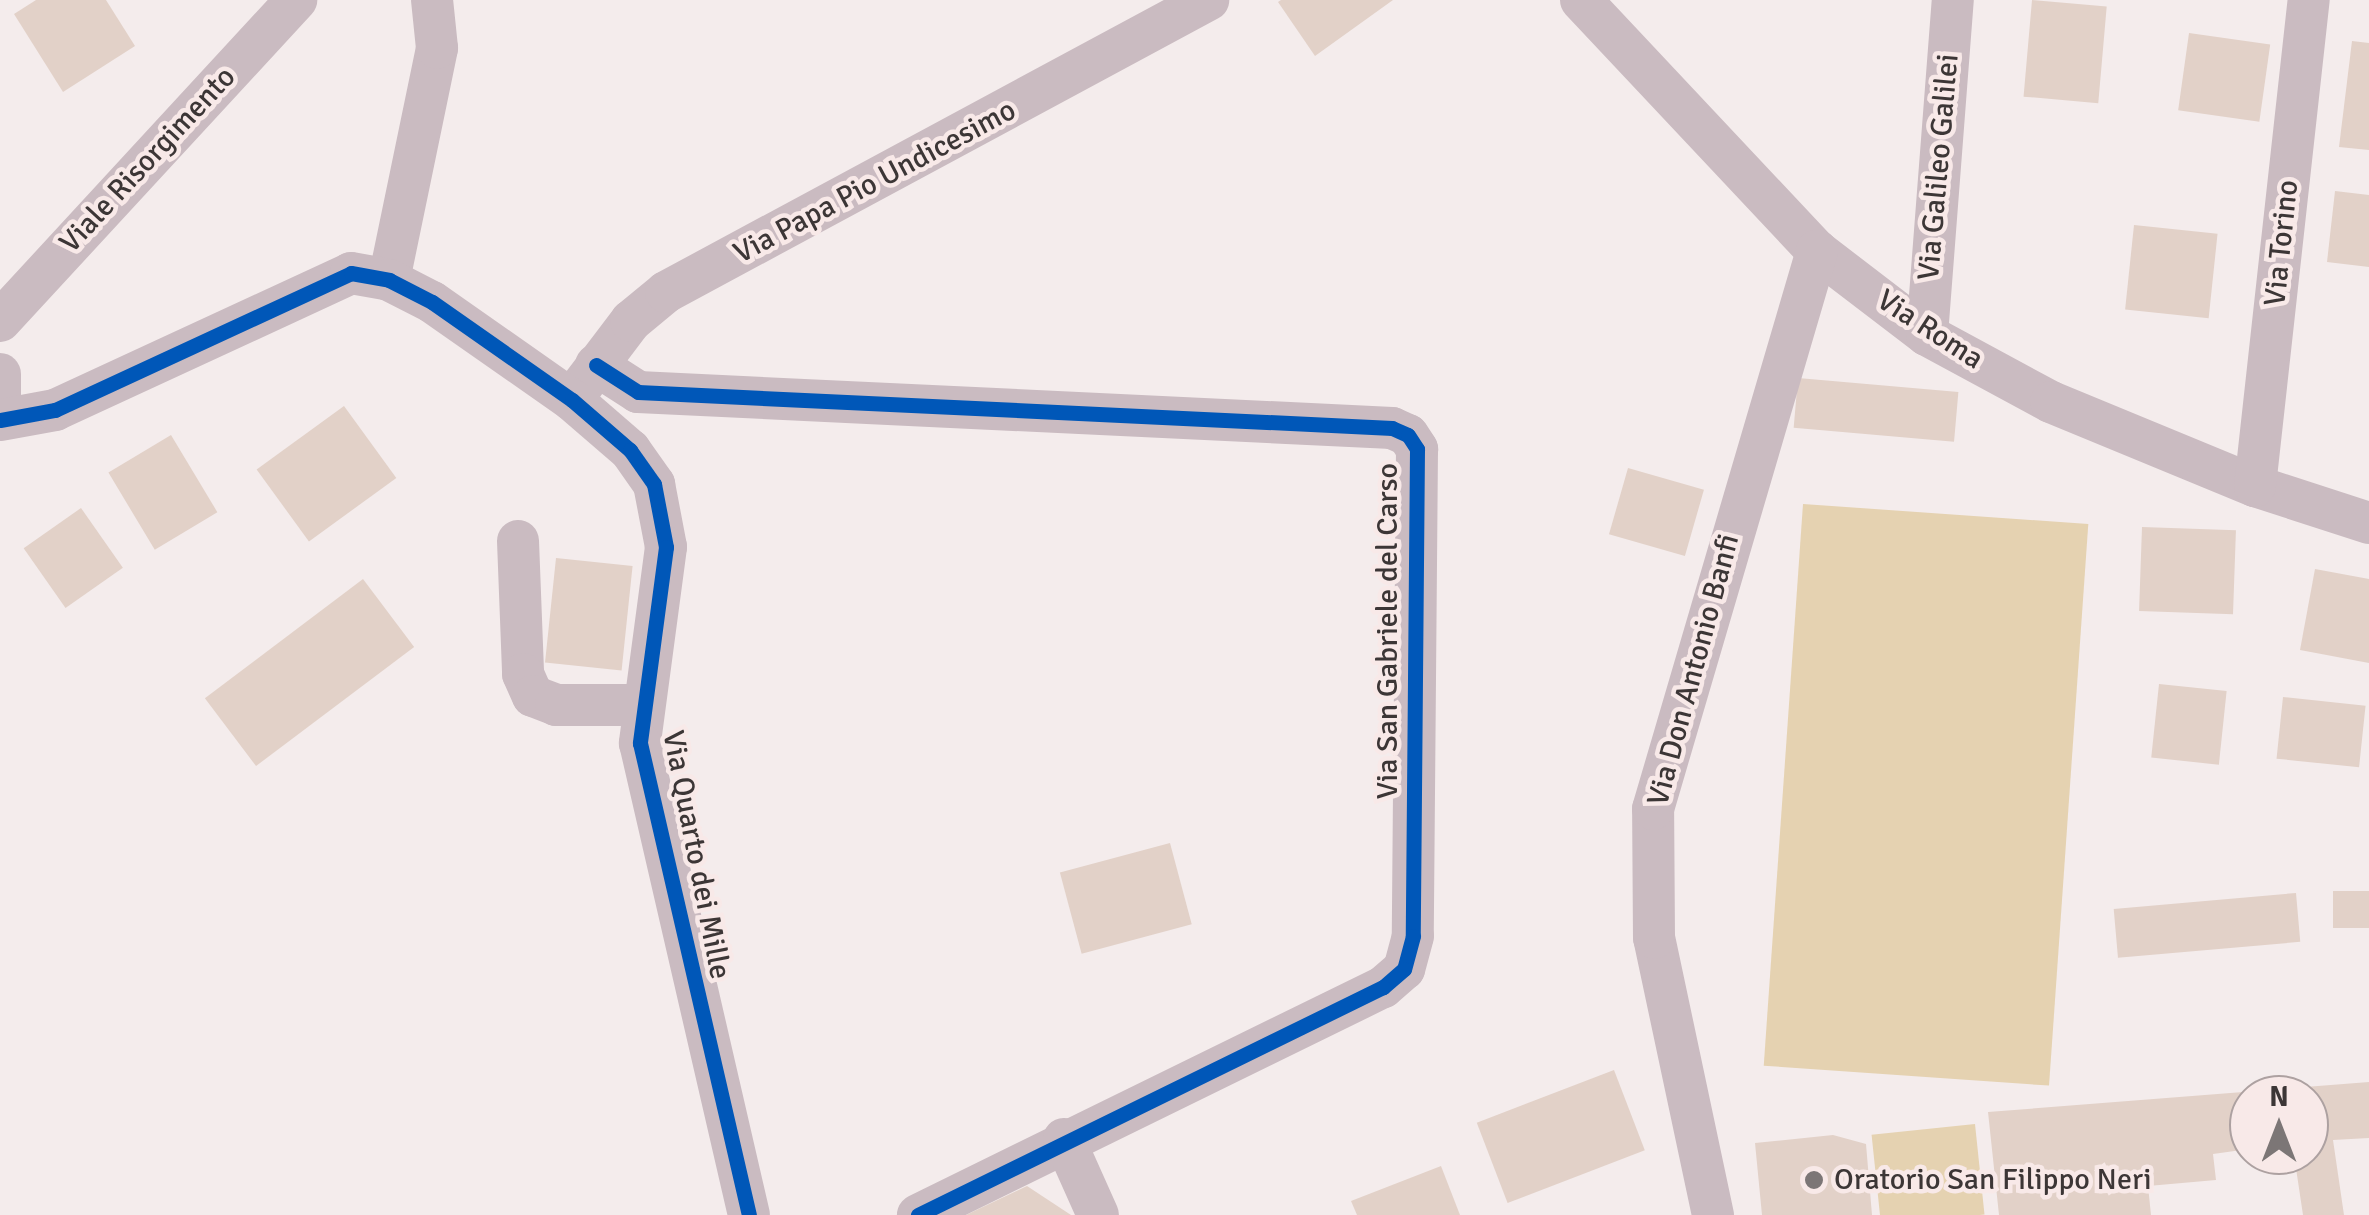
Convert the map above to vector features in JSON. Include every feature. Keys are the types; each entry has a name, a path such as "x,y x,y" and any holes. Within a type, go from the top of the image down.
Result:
{"street":[{"name":"Viale Risorgimento","path":"0,321 296,0"},
{"path":"388,280 437,48 432,0"},
{"name":"Via Papa Pio Undicesimo","path":"572,400 596,365 666,292 1208,0"},
{"name":"Via Roma","path":"1581,0 1817,251 1927,335 2051,402 2255,486 2369,523"},
{"name":"Via Galileo Galilei","path":"1927,335 1952,0"},
{"name":"Via Torino","path":"2255,486 2309,0"},
{"name":"Via Don Antonio Banfi","path":"1713,1215 1654,938 1653,809 1817,251"},
{"name":"Via Quarto dei Mille","path":"0,420 55,410 351,274 388,280 432,302 572,400 630,450 654,484 662,508 666,547 642,705 646,776 749,1215"},
{"name":"Via San Gabriele del Carso","path":"596,365 638,392 1392,428 1408,435 1417,449 1413,936 1404,969 1383,987 1064,1139"},
{"path":"0,374 0,407"},
{"path":"518,541 524,674 532,696 556,705 642,705"},
{"path":"918,1215 1064,1139 1098,1215"}],"shaded area":[{"path":"1803,504 2088,524 2049,1086 1764,1066"},
{"path":"1975,1124 1985,1215 1880,1215 1872,1135"}],"building":[{"path":"36,0 106,0 135,46 63,92 14,14"},
{"path":"1281,0 1393,0 1315,56 1278,2"},
{"path":"2032,0 2107,7 2098,103 2024,97"},
{"path":"2189,33 2270,44 2259,122 2178,110"},
{"path":"2352,41 2369,43 2369,150 2339,147"},
{"path":"2335,191 2369,195 2369,267 2327,262"},
{"path":"2134,225 2218,234 2209,318 2125,310"},
{"path":"1798,378 1958,392 1954,442 1794,428"},
{"path":"344,406 396,478 309,541 257,469"},
{"path":"171,435 217,512 155,550 108,473"},
{"path":"1628,468 1704,490 1685,556 1609,534"},
{"path":"81,508 123,568 66,608 24,548"},
{"path":"2142,527 2236,530 2233,614 2139,611"},
{"path":"556,558 633,566 622,670 545,662"},
{"path":"2315,569 2369,579 2369,663 2300,650"},
{"path":"363,579 414,647 256,766 205,698"},
{"path":"2159,684 2227,691 2219,765 2151,758"},
{"path":"2283,697 2366,706 2359,767 2277,759"},
{"path":"1170,843 1192,924 1082,954 1060,873"},
{"path":"2333,891 2369,891 2369,928 2333,928"},
{"path":"2296,893 2300,942 2118,958 2114,909"},
{"path":"1614,1070 1645,1150 1508,1203 1477,1123"},
{"path":"2369,1082 2369,1138 2333,1140 2344,1215 2303,1215 2297,1175 2329,1175 2329,1085"},
{"path":"2229,1093 2229,1152 2213,1154 2216,1180 2148,1186 2151,1215 1999,1215 1988,1112"},
{"name":"Oratorio San Filippo Neri","path":"1833,1135 1866,1144 1872,1215 1762,1215 1755,1143"},
{"path":"1441,1166 1460,1215 1357,1215 1351,1201"},
{"path":"1027,1186 1071,1215 966,1215"}],"cycle path":[{"path":"0,420 55,410 351,273 389,280 432,302 572,400 630,450 654,484 666,547 640,743 749,1215"},
{"path":"596,365 638,392 1392,428 1408,435 1417,449 1413,936 1404,969 1383,987 918,1215"}],"place":[{"name":"Oratorio San Filippo Neri","path":"1814,1180"}]}
